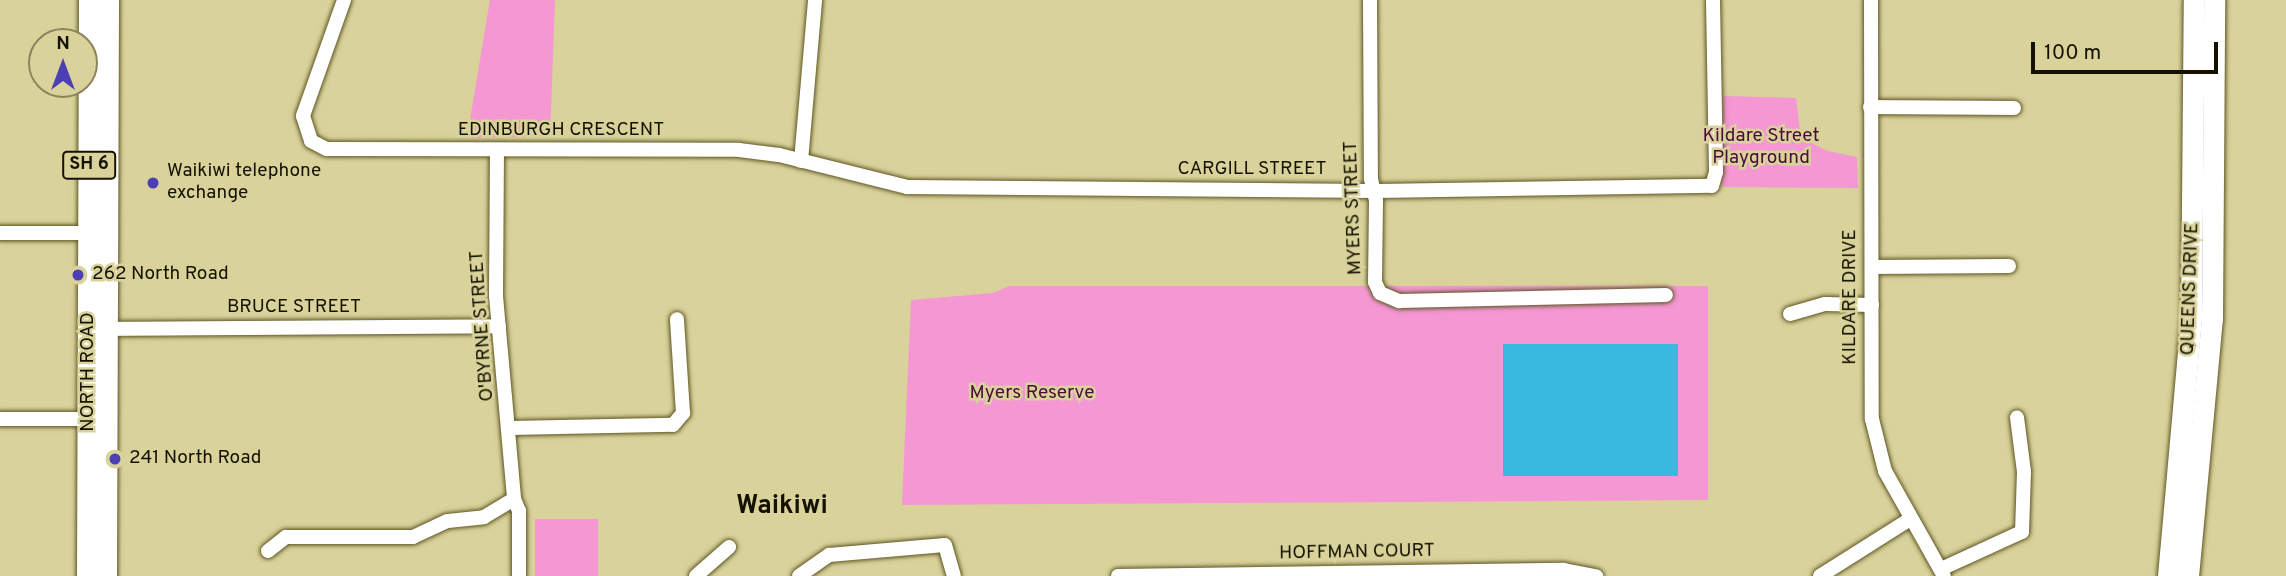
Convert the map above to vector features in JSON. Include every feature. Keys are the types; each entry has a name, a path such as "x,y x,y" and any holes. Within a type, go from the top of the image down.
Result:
{"main road":[{"name":"NORTH ROAD","path":"90,0 98,233"},
{"name":"NORTH ROAD","path":"105,576 97,419 97,329 107,0"},
{"name":"QUEENS DRIVE","path":"2168,576 2202,319 2194,0"},
{"name":"QUEENS DRIVE","path":"2188,576 2202,319 2214,0"},
{"name":"NORTH ROAD","path":"88,576 97,419"}],"street":[{"name":"EDINBURGH CRESCENT","path":"344,0 304,109 304,124 311,141 344,151 739,150 801,161"},
{"path":"801,161 815,0"},
{"name":"MYERS STREET","path":"1370,0 1375,282 1388,299 1665,295"},
{"name":"CARGILL STREET","path":"801,161 907,187 1374,191 1706,189 1716,177 1713,0"},
{"name":"KILDARE DRIVE","path":"1871,0 1870,398 1877,445 1910,519 1943,572"},
{"path":"1870,107 2014,108"},
{"name":"O'BYRNE STREET","path":"497,150 499,326 510,428 514,499 519,510 519,576"},
{"path":"0,233 98,233"},
{"path":"1872,267 2009,266"},
{"path":"1790,314 1825,304 1872,304"},
{"path":"510,428 662,427 681,420 677,319"},
{"name":"BRUCE STREET","path":"97,329 499,326"},
{"path":"1943,572 2022,532 2024,472 2017,417"},
{"path":"0,419 97,419"},
{"path":"268,551 286,537 412,537 448,521 484,517 514,499"},
{"path":"1820,576 1910,519"},
{"path":"799,576 829,555 944,545 954,576"},
{"path":"696,576 729,547"},
{"name":"HOFFMAN COURT","path":"1118,576 1550,570 1596,576"}],"green space":[{"path":"490,0 555,0 550,136 467,138"},
{"name":"Kildare Street Playground","path":"1723,96 1796,98 1801,138 1828,151 1857,157 1858,188 1722,187"},
{"name":"Myers Reserve","path":"1009,286 1708,286 1708,500 902,505 911,300 993,293"},
{"path":"535,519 598,519 598,576 535,576"}],"water":[{"path":"1503,344 1678,344 1678,476 1503,476"}],"place":[{"name":"Waikiwi telephone exchange","path":"153,183"},
{"name":"262 North Road","path":"78,275"},
{"name":"241 North Road","path":"115,459"}],"district":[{"name":"Waikiwi","path":"782,507"}]}
